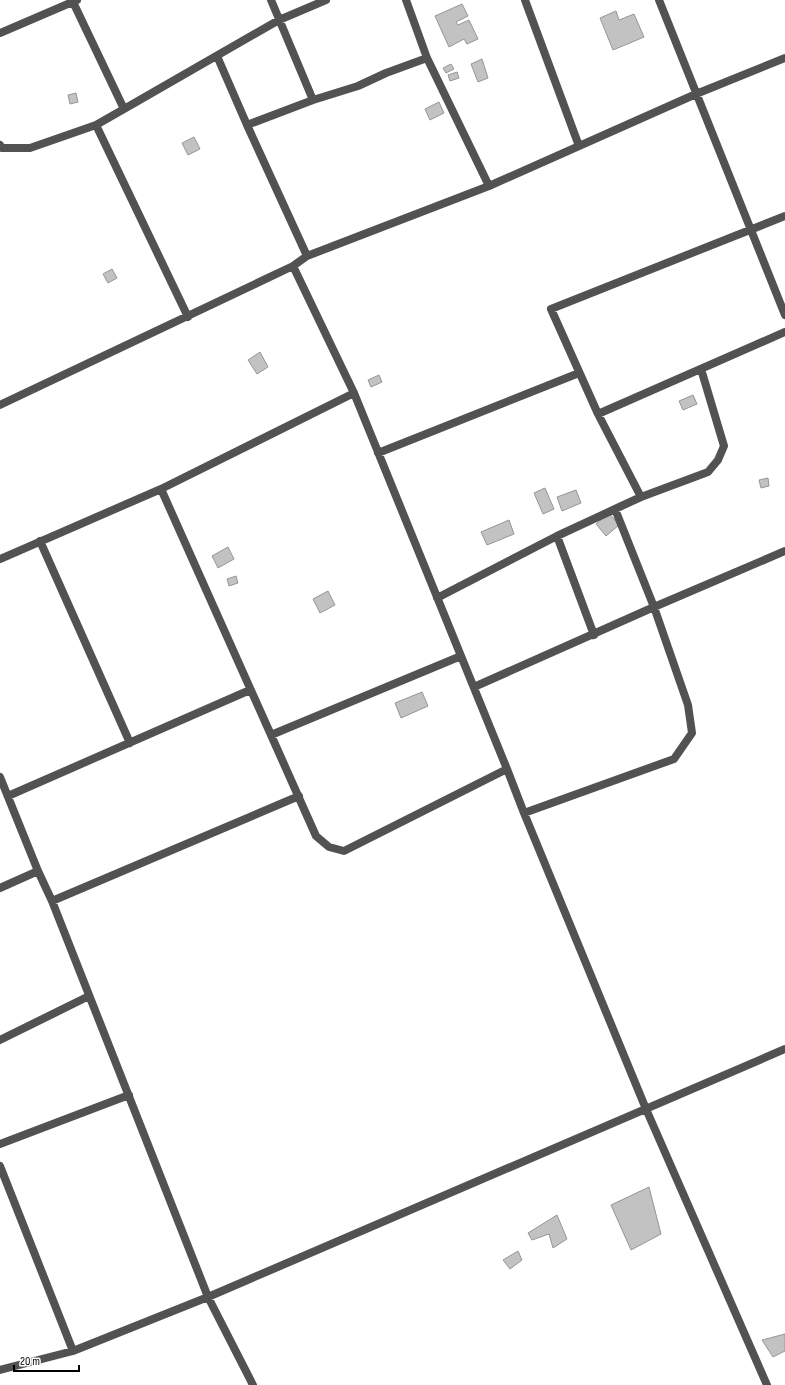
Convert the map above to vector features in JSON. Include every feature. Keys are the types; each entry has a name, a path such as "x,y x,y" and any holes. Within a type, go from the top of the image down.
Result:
{"street":[{"path":"271,0 313,100"},
{"path":"0,145 2,148 30,148 96,125 279,20 326,0"},
{"path":"406,0 427,58 489,186"},
{"path":"525,0 579,146"},
{"path":"659,0 750,231 785,315"},
{"path":"0,33 75,1 124,109"},
{"path":"217,56 307,256"},
{"path":"247,125 313,100 358,86 386,73 427,58"},
{"path":"0,406 293,266 307,256 489,186 696,94 785,58"},
{"path":"96,125 188,317"},
{"path":"640,497 598,414 551,309 785,216"},
{"path":"293,266 354,393 524,814 646,1109 767,1385"},
{"path":"598,414 785,332"},
{"path":"437,598 557,536 640,497 708,472 718,460 724,446 701,369"},
{"path":"378,453 579,373"},
{"path":"0,560 40,541 162,489 354,393"},
{"path":"162,489 316,836 329,847 344,851 507,769"},
{"path":"524,814 674,759 692,733 688,705 654,607 616,509"},
{"path":"557,536 594,635"},
{"path":"40,541 130,743"},
{"path":"474,687 785,551"},
{"path":"271,735 461,656"},
{"path":"8,796 250,690"},
{"path":"0,777 38,871 52,901 130,1095 208,1297 253,1385"},
{"path":"52,901 299,796"},
{"path":"0,888 38,871"},
{"path":"0,1040 89,996"},
{"path":"0,1370 73,1351 208,1297 785,1049"},
{"path":"0,1144 130,1095"},
{"path":"0,1166 73,1351"}],"building":[{"path":"462,4 468,16 456,22 458,25 469,20 478,39 467,44 464,39 449,47 435,16"},
{"path":"616,11 619,20 634,14 644,37 613,50 600,18"},
{"path":"482,59 488,78 478,82 471,64"},
{"path":"451,64 454,69 446,73 443,68"},
{"path":"457,72 459,78 450,81 448,75"},
{"path":"76,93 78,102 70,104 68,95"},
{"path":"439,102 444,113 430,120 425,109"},
{"path":"194,137 200,149 188,155 182,143"},
{"path":"112,269 117,278 108,283 103,274"},
{"path":"260,352 268,367 257,374 248,360"},
{"path":"379,375 382,382 371,387 368,380"},
{"path":"693,395 697,404 683,410 679,401"},
{"path":"768,478 769,486 761,488 759,480"},
{"path":"545,488 554,509 543,514 534,493"},
{"path":"576,490 581,503 562,511 557,497"},
{"path":"609,513 619,525 606,536 596,524"},
{"path":"509,520 514,534 487,545 481,532"},
{"path":"228,547 234,559 218,568 212,556"},
{"path":"236,576 238,583 229,586 227,579"},
{"path":"328,591 335,605 320,613 313,599"},
{"path":"422,692 428,706 401,718 395,703"},
{"path":"649,1187 661,1234 631,1250 611,1205"},
{"path":"557,1215 567,1239 553,1248 549,1234 532,1240 528,1233"},
{"path":"518,1251 522,1260 510,1269 503,1260"},
{"path":"785,1334 785,1351 773,1357 762,1340"}]}
